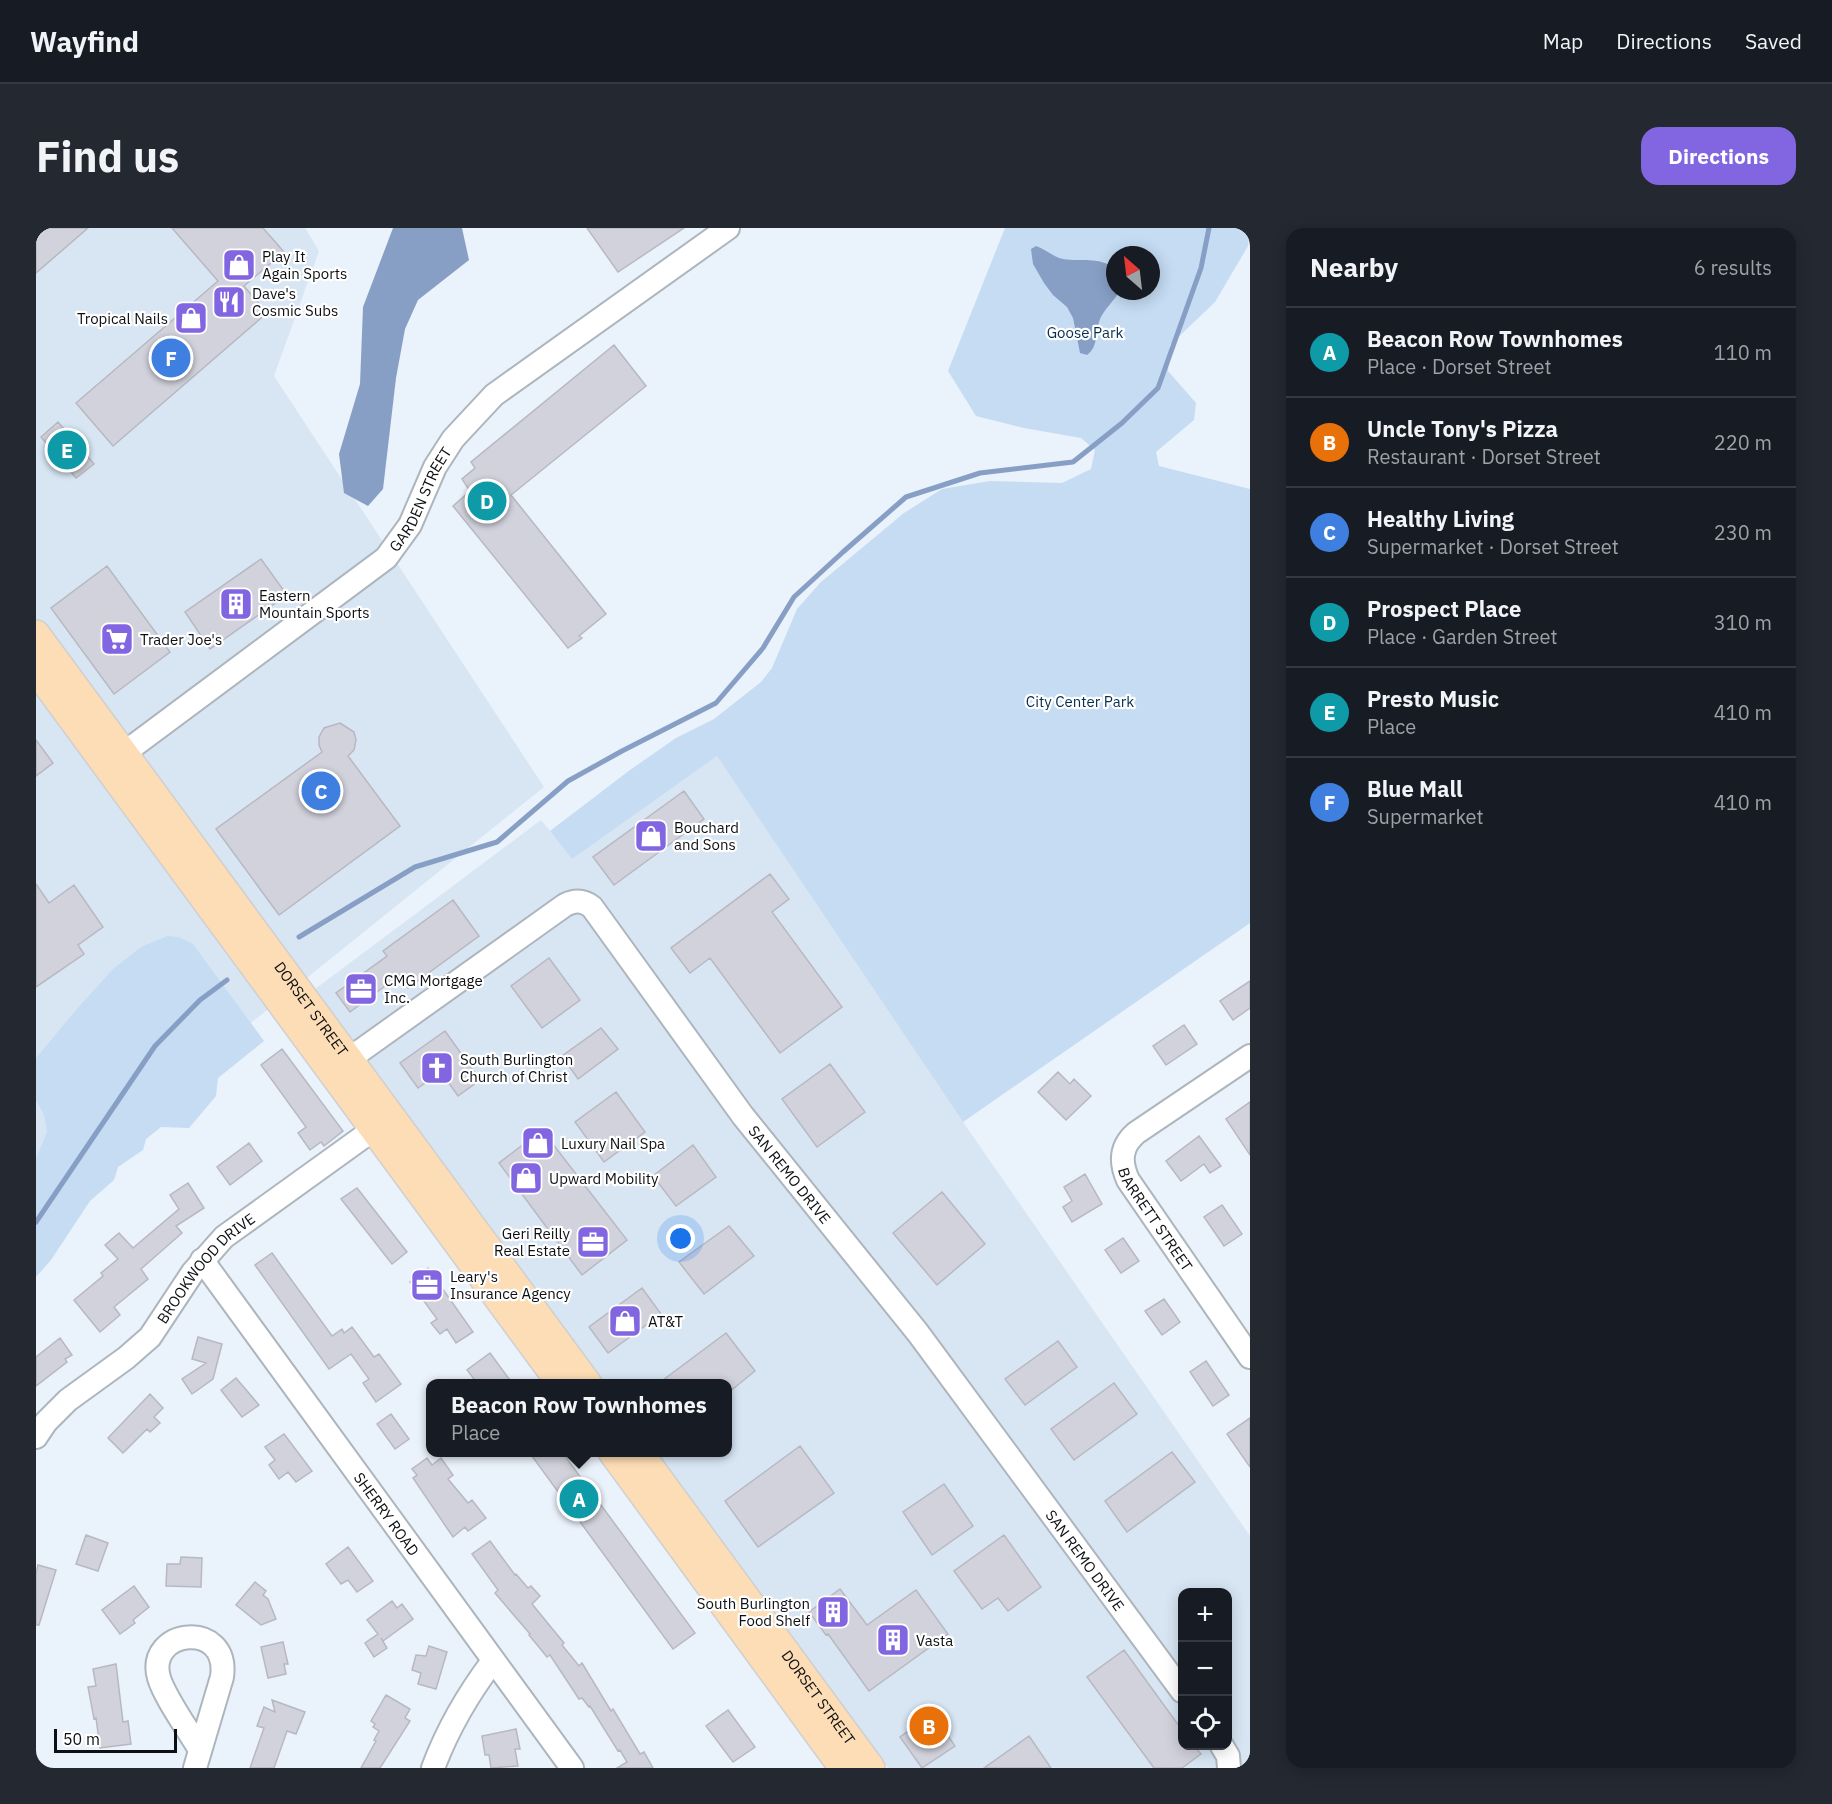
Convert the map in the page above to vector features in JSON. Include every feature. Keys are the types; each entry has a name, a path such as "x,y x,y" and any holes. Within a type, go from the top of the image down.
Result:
{"main road":[{"name":"DORSET STREET","path":"36,634 114,760"},
{"name":"DORSET STREET","path":"36,670 114,760 340,1065 558,1379"},
{"name":"DORSET STREET","path":"382,1123 585,1379"},
{"name":"DORSET STREET","path":"616,1457 843,1768"},
{"name":"DORSET STREET","path":"643,1457 871,1768"}],"street":[{"name":"GARDEN STREET","path":"114,760 386,558 410,525 435,467 453,439 494,394 728,228"},
{"name":"SAN REMO DRIVE","path":"340,1065 565,905 579,901 586,902 592,907 743,1116 918,1333 1178,1686"},
{"name":"BARRETT STREET","path":"1250,1056 1136,1133 1124,1148 1122,1158 1123,1169 1128,1180 1250,1357"},
{"name":"BROOKWOOD DRIVE","path":"36,1437 46,1422 68,1400 126,1358 150,1337 202,1260 224,1237 382,1123"},
{"name":"SHERRY ROAD","path":"202,1260 572,1768"},
{"path":"433,1768 453,1721 470,1692 494,1661"},
{"path":"1225,1750 1228,1755 1229,1768"}],"shaded area":[{"path":"36,228 305,228 319,251 274,376 544,787 36,1196"},
{"path":"393,228 462,228 469,260 418,300 405,329 396,378 383,489 368,506 344,493 339,454 360,384 363,307"},
{"path":"1036,246 1059,258 1106,264 1106,300 1113,300 1100,319 1095,343 1087,355 1080,353 1073,318 1067,307 1053,295 1044,283 1033,264 1031,249"},
{"path":"717,755 963,1122 1250,1536 1250,1768 888,1768 659,1457 732,1457 732,1379 602,1379 315,989 541,820 572,858"}],"green space":[{"path":"1005,228 1250,228 1248,246 1215,302 1170,345 1168,371 1196,403 1194,420 1156,452 1159,466 1250,489 1250,923 963,1122 717,756 572,859 550,831 630,770 676,738 714,719 761,682 772,668 797,609 821,582 904,513 942,489 990,481 1062,483 1091,469 1095,450 1081,438 1024,428 976,416 948,371"},
{"path":"167,936 179,937 193,944 264,1041 218,1078 216,1096 189,1128 161,1127 146,1139 143,1150 118,1167 114,1180 90,1201 51,1260 36,1277 36,1159 47,1132 44,1115 36,1100 36,1058 113,969 141,947"}],"building":[{"path":"36,228 88,228 36,273"},
{"path":"172,228 263,228 284,252 244,286 267,313 113,446 76,403 218,281"},
{"path":"587,228 684,228 618,272"},
{"path":"614,345 646,386 511,495 606,614 579,636 582,638 568,648 453,506 470,491 462,479 475,468 471,462"},
{"path":"58,422 94,464 76,478 41,437"},
{"name":"Eastern Mountain Sports","path":"261,559 287,595 210,649 185,612"},
{"name":"Trader Joe's","path":"107,566 170,652 114,694 51,608"},
{"path":"340,723 354,732 356,740 354,750 348,756 400,826 279,915 216,829 322,752 319,737 324,728"},
{"path":"36,740 53,763 36,776"},
{"name":"Bouchard and Sons","path":"684,791 704,819 614,885 593,857"},
{"path":"770,874 789,899 772,912 842,1007 780,1053 710,958 690,973 671,948"},
{"path":"36,884 49,903 74,885 103,927 78,945 84,954 36,987"},
{"path":"453,900 479,936 408,988 400,975 350,1012 336,993 387,956 383,951"},
{"path":"549,958 580,1000 542,1028 511,986"},
{"path":"1250,981 1250,1008 1233,1020 1220,1001"},
{"path":"1184,1025 1197,1044 1166,1065 1153,1046"},
{"path":"601,1028 618,1049 578,1079 562,1056"},
{"name":"South Burlington Church of Christ","path":"445,1031 480,1080 458,1096 441,1072 418,1088 400,1063"},
{"path":"282,1049 343,1131 324,1146 321,1142 310,1150 298,1133 306,1127 261,1065"},
{"path":"830,1064 865,1112 817,1147 782,1099"},
{"path":"1058,1072 1070,1084 1074,1079 1091,1096 1066,1120 1038,1092"},
{"path":"616,1092 645,1132 604,1162 575,1122"},
{"path":"1250,1102 1250,1155 1226,1119"},
{"path":"542,1130 627,1240 582,1275 499,1163"},
{"path":"1199,1136 1221,1166 1210,1173 1204,1164 1181,1181 1166,1161"},
{"path":"249,1143 262,1161 230,1185 217,1167"},
{"path":"693,1145 716,1177 676,1206 653,1176"},
{"path":"1085,1174 1102,1204 1072,1222 1063,1207 1072,1201 1064,1187"},
{"path":"188,1183 204,1208 176,1226 182,1233 141,1269 148,1279 114,1307 120,1315 100,1332 74,1300 103,1276 101,1273 118,1259 105,1245 119,1233 133,1248 179,1209 170,1195"},
{"path":"357,1188 407,1252 392,1264 341,1199"},
{"path":"942,1192 985,1244 937,1285 893,1233"},
{"path":"1222,1205 1242,1234 1224,1246 1204,1217"},
{"path":"729,1226 754,1256 704,1294 679,1262"},
{"path":"1123,1238 1139,1261 1121,1273 1105,1250"},
{"path":"272,1253 332,1336 342,1329 344,1333 352,1327 374,1357 379,1354 401,1384 376,1402 363,1383 369,1379 351,1354 329,1369 255,1265"},
{"path":"428,1268 473,1332 456,1343 447,1329 440,1334 431,1323 437,1319 410,1282"},
{"name":"AT&T","path":"642,1288 661,1314 608,1353 589,1327"},
{"path":"1164,1299 1180,1322 1162,1335 1145,1311"},
{"path":"726,1333 755,1371 732,1390 732,1379 664,1379"},
{"path":"198,1337 222,1344 213,1379 192,1394 182,1379 206,1363 192,1359"},
{"path":"60,1338 72,1355 65,1359 67,1362 36,1386 36,1357"},
{"path":"1058,1341 1077,1367 1025,1405 1005,1379"},
{"path":"490,1353 509,1379 474,1379 467,1370"},
{"path":"1206,1361 1229,1395 1213,1406 1190,1372"},
{"path":"236,1378 259,1405 242,1417 221,1390"},
{"path":"1114,1383 1137,1414 1074,1460 1051,1429"},
{"path":"150,1394 163,1408 154,1417 160,1423 150,1432 147,1429 123,1453 108,1438"},
{"path":"391,1414 409,1439 395,1449 377,1424"},
{"path":"1250,1418 1250,1467 1227,1434"},
{"path":"284,1434 312,1471 296,1482 288,1472 279,1479 269,1465 275,1460 265,1447"},
{"path":"800,1446 834,1493 758,1547 725,1501"},
{"path":"1172,1452 1195,1482 1127,1532 1105,1501"},
{"path":"533,1457 566,1457 695,1633 673,1649"},
{"path":"427,1458 432,1465 441,1458 453,1475 448,1479 468,1503 472,1500 486,1518 468,1531 465,1527 453,1537 413,1478 417,1475 412,1469"},
{"path":"944,1484 973,1526 932,1555 903,1512"},
{"path":"86,1535 108,1543 98,1571 76,1564"},
{"path":"1004,1535 1041,1587 1008,1611 998,1598 982,1609 954,1571"},
{"path":"490,1541 515,1575 528,1588 531,1586 540,1596 532,1604 564,1643 562,1645 579,1666 582,1663 640,1754 644,1752 653,1768 617,1768 627,1762 620,1750 618,1751 590,1706 582,1698 579,1699 550,1655 547,1657 495,1593 498,1590 472,1554"},
{"path":"348,1547 373,1581 357,1592 348,1580 341,1584 326,1564"},
{"path":"181,1557 202,1558 201,1587 166,1586 167,1564 180,1564"},
{"path":"38,1565 56,1570 39,1625 36,1625 36,1573"},
{"path":"255,1582 266,1591 263,1595 268,1599 276,1619 261,1625 236,1605"},
{"path":"134,1586 149,1607 133,1620 135,1623 120,1634 102,1610"},
{"name":"Vasta","path":"840,1589 867,1625 916,1590 948,1634 869,1691 828,1634 826,1635 809,1612"},
{"path":"392,1601 397,1608 402,1604 413,1619 383,1641 381,1638 387,1648 374,1657 365,1643 378,1634 367,1620"},
{"path":"283,1642 288,1664 284,1664 286,1674 268,1678 261,1647"},
{"path":"429,1646 447,1652 436,1689 418,1684 421,1673 412,1670 416,1655 426,1656"},
{"path":"1124,1650 1178,1724 1178,1750 1198,1750 1201,1754 1182,1768 1154,1768 1087,1677"},
{"path":"116,1664 123,1722 128,1721 131,1744 100,1748 96,1718 94,1719 88,1687 96,1686 93,1669"},
{"path":"386,1695 410,1709 405,1718 410,1721 380,1768 361,1768 379,1731 373,1727 375,1724 371,1721"},
{"path":"272,1700 305,1712 296,1734 287,1731 274,1768 250,1768 264,1728 257,1726 264,1707 275,1712"},
{"path":"728,1710 755,1747 733,1762 706,1726"},
{"path":"933,1714 955,1746 922,1768 900,1737"},
{"path":"516,1729 520,1749 515,1749 518,1766 491,1768 489,1755 485,1755 482,1736"},
{"path":"1029,1736 1051,1768 984,1768"}],"waterway":[{"path":"299,937 415,867 497,842 568,781 716,703 763,648 794,597 906,497 980,473 1073,462 1122,423 1158,388 1201,268 1209,228"},
{"path":"36,1222 155,1046 200,1000 227,980"}],"place":[{"name":"Play It Again Sports","path":"239,265"},
{"name":"Dave's Cosmic Subs","path":"229,302"},
{"name":"Tropical Nails","path":"191,318"},
{"name":"Blue Mall","path":"171,358"},
{"name":"Presto Music","path":"67,450"},
{"name":"Prospect Place","path":"487,501"},
{"name":"Eastern Mountain Sports","path":"236,604"},
{"name":"Trader Joe's","path":"117,639"},
{"name":"Healthy Living","path":"321,791"},
{"name":"Bouchard and Sons","path":"651,836"},
{"name":"CMG Mortgage Inc.","path":"361,989"},
{"name":"South Burlington Church of Christ","path":"437,1068"},
{"name":"Luxury Nail Spa","path":"538,1143"},
{"name":"Upward Mobility","path":"526,1178"},
{"name":"Geri Reilly Real Estate","path":"593,1242"},
{"name":"Leary's Insurance Agency","path":"427,1285"},
{"name":"AT&T","path":"625,1321"},
{"name":"Beacon Row Townhomes","path":"579,1499"},
{"name":"South Burlington Food Shelf","path":"833,1612"},
{"name":"Vasta","path":"893,1640"},
{"name":"Uncle Tony's Pizza","path":"929,1726"}],"park label":[{"name":"Goose Park","path":"1085,332"},
{"name":"City Center Park","path":"1080,701"}]}
